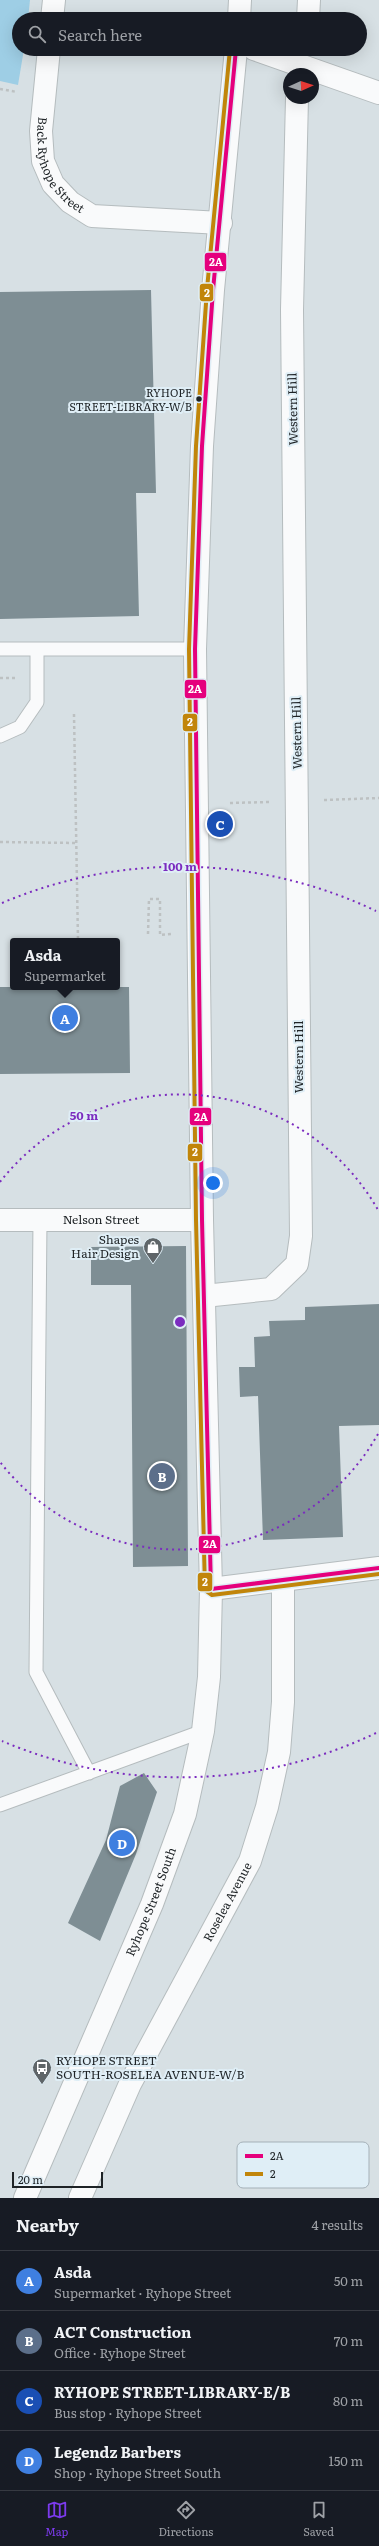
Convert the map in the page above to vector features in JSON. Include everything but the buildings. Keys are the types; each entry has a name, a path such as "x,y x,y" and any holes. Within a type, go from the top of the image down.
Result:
{"street":[{"path":"53,12 54,0"},
{"path":"239,12 240,0"},
{"path":"308,12 309,0"},
{"name":"Back Ryhope Street","path":"48,56 41,131 43,161 53,184 70,202 92,216 221,223"},
{"name":"Ryhope Street South","path":"25,2198 152,1904 185,1814 203,1732 210,1677 211,1589 202,1220 195,649 202,446 213,290 221,223 235,56"},
{"path":"278,56 299,62 379,93"},
{"name":"Western Hill","path":"204,1296 271,1289 298,1264 300,1236 292,310 297,104"},
{"name":"Nelson Street","path":"0,1220 202,1220"},
{"path":"211,1589 379,1568"},
{"name":"Roselea Avenue","path":"80,2198 130,2084 252,1853 267,1808 279,1752 283,1702 283,1581"}],"lane":[{"path":"0,649 195,649"},
{"path":"0,736 20,727 37,702 37,649"},
{"path":"40,1220 36,1672 89,1773"},
{"path":"0,1805 203,1732"}],"path":[{"path":"74,714 78,938"},
{"path":"0,842 76,843"},
{"path":"148,934 149,899 160,899 160,935 176,934"}],"shaded area":[{"path":"0,0 30,0 29,12 12,12 12,56 23,56 18,85 0,81"}],"transit line":[{"name":"2","path":"229,56 207,289 196,446 189,649 196,1220 205,1590 212,1595 379,1574"},
{"name":"2A","path":"235,56 213,290 202,446 195,649 202,1220 211,1589 379,1568"}],"place":[{"name":"RYHOPE STREET-LIBRARY-W/B","path":"199,399"},
{"name":"RYHOPE STREET-LIBRARY-E/B","path":"220,824"},
{"name":"Asda","path":"65,1018"},
{"name":"Shapes Hair Design","path":"153,1264"},
{"name":"ACT Construction","path":"162,1476"},
{"name":"Legendz Barbers","path":"122,1843"},
{"name":"RYHOPE STREET SOUTH-ROSELEA AVENUE-W/B","path":"42,2085"}]}
